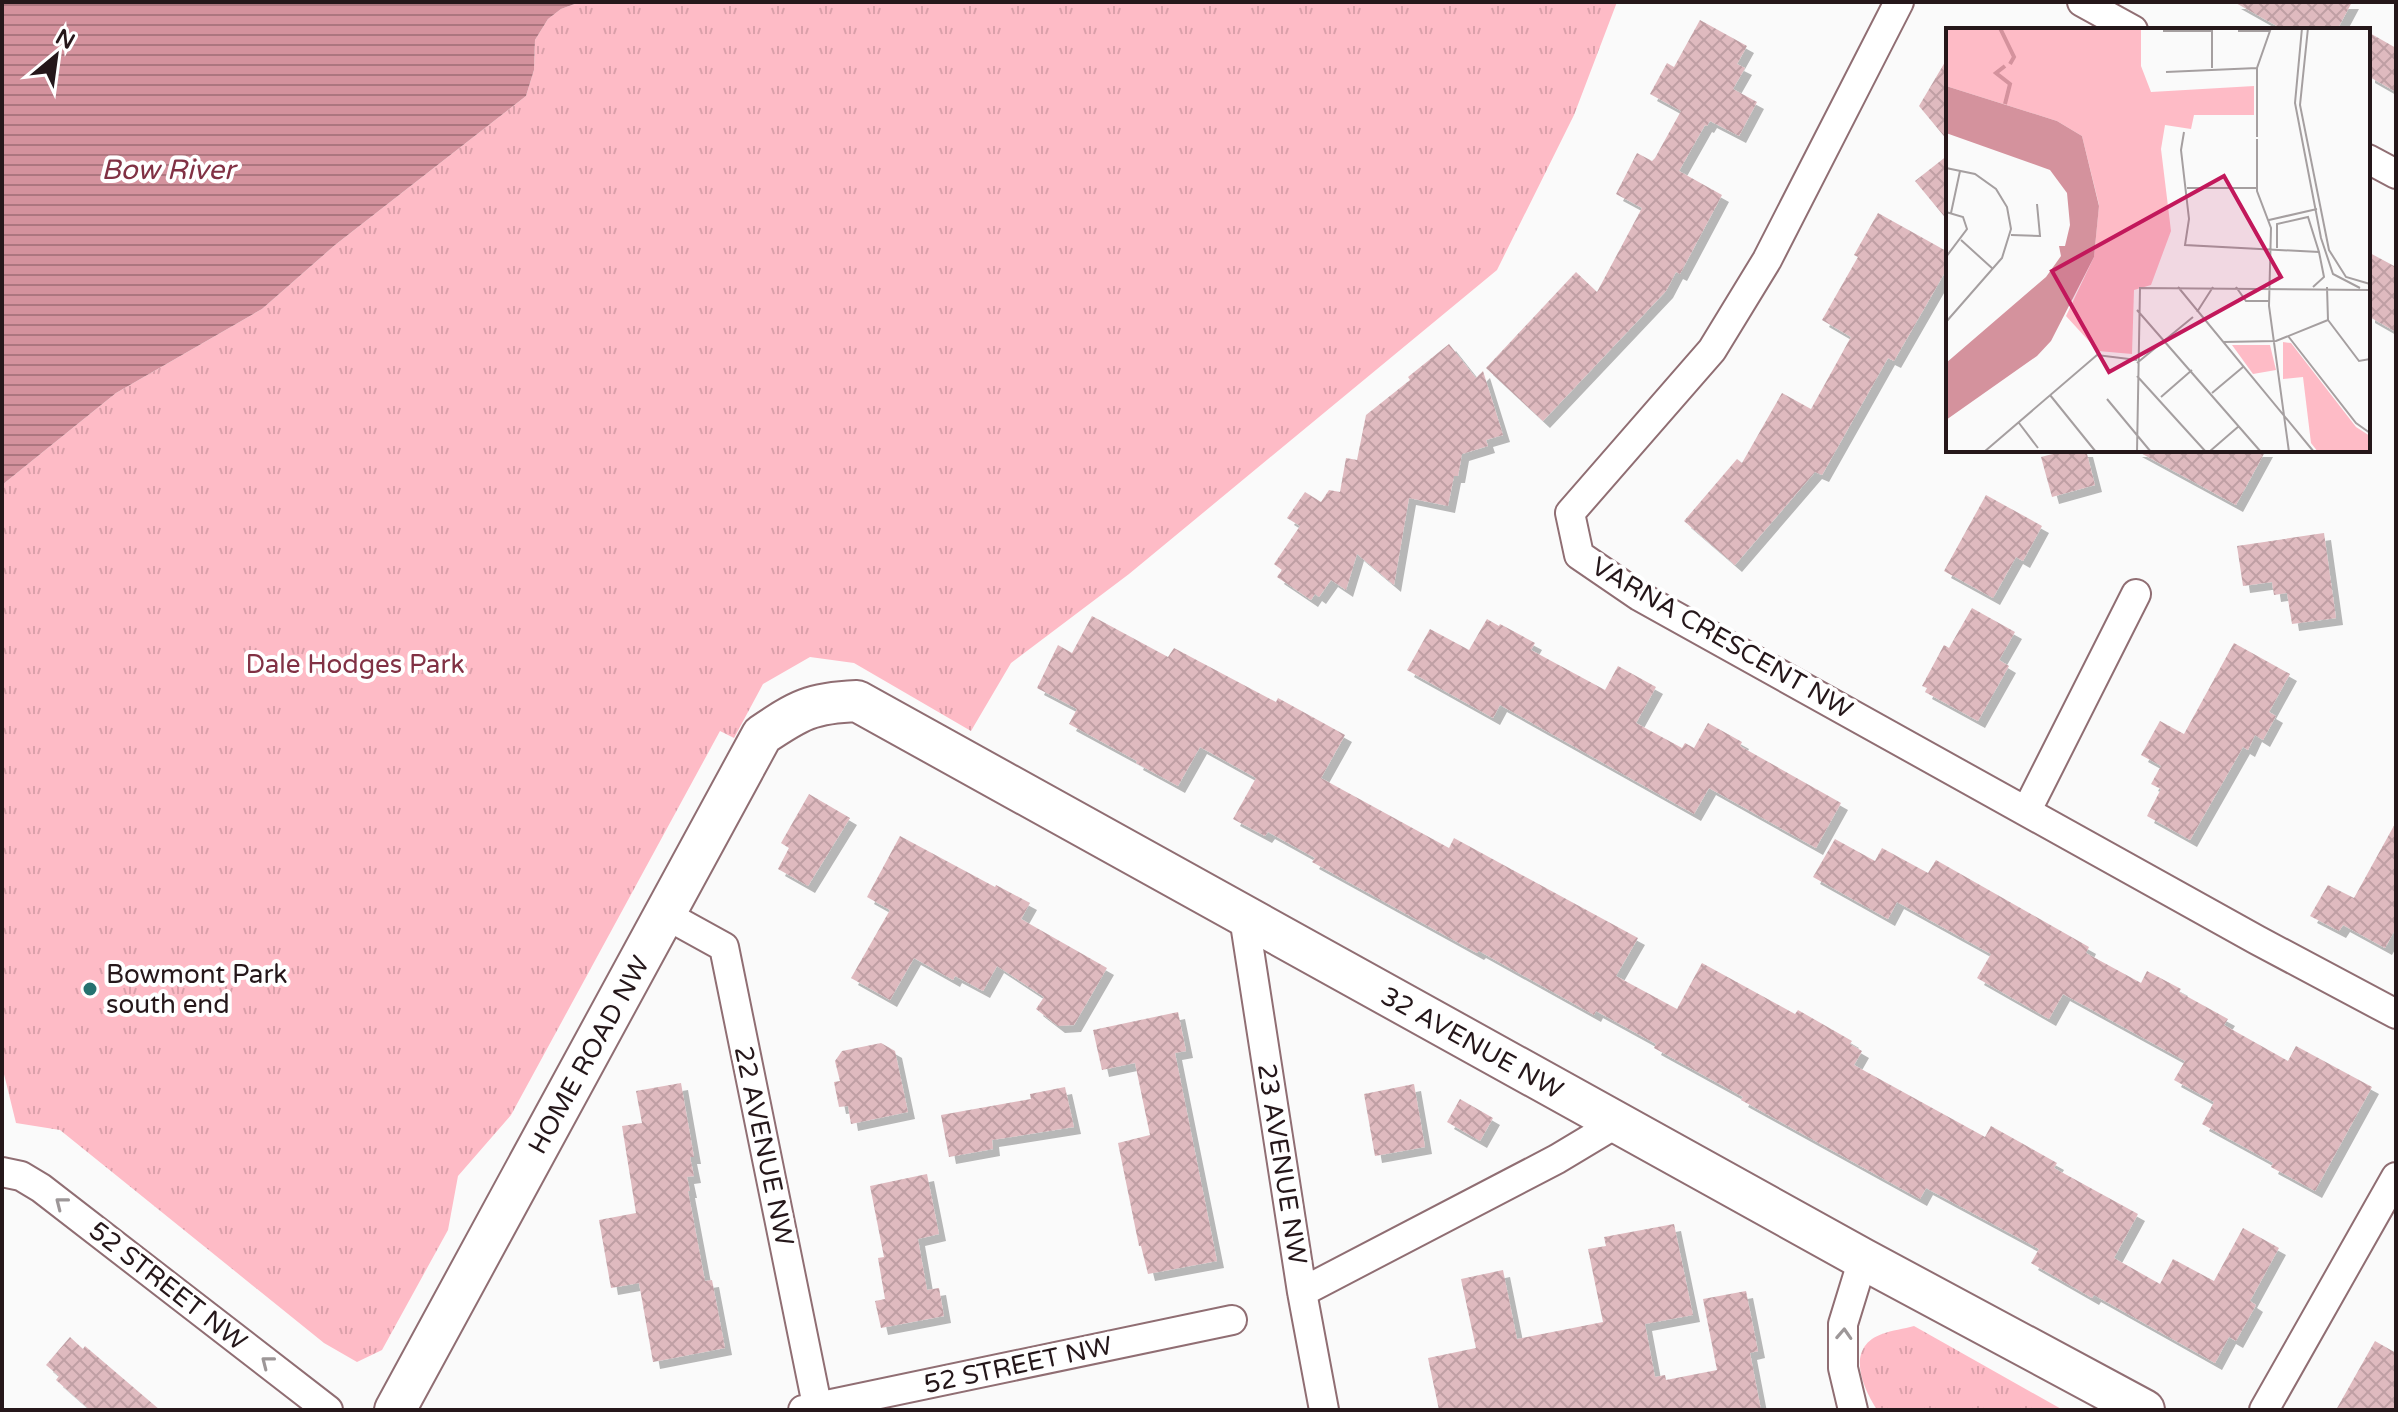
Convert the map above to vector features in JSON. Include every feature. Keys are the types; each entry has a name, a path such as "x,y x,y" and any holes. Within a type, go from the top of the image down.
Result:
{"street":[{"name":"VARNA CRESCENT NW","path":"1899,2 1767,260 1712,350 1570,513 1579,555 1639,596 2257,940 2396,1014"},
{"path":"2082,2 2129,28"},
{"path":"2370,160 2396,174"},
{"path":"2027,810 2136,594"},
{"name":"32 AVENUE NW","path":"796,712 827,702 857,701 1863,1259 2144,1410"},
{"name":"HOME ROAD NW","path":"395,1410 762,735 796,712"},
{"name":"22 AVENUE NW","path":"666,915 724,947 813,1409"},
{"name":"23 AVENUE NW","path":"1244,917 1302,1292 1324,1410"},
{"path":"1302,1292 1557,1159 1617,1123"},
{"name":"52 STREET NW","path":"2,1172 21,1176 41,1188 328,1410"},
{"path":"2264,1410 2396,1177"},
{"path":"1853,1410 1843,1368 1843,1324 1863,1259"},
{"name":"52 STREET NW","path":"813,1409 1232,1320"}],"green space":[{"name":"Dale Hodges Park","path":"580,2 1617,2 1574,115 1497,270 1129,574 1011,663 971,731 854,663 810,657 763,684 734,738 720,731 511,1115 458,1176 448,1230 382,1350 357,1362 324,1343 60,1130 16,1123 2,1066 2,485 116,393 262,309 335,245 526,96 534,70 535,40 548,19 561,9"},
{"path":"1914,1326 2063,1410 1877,1410 1862,1378 1860,1357 1871,1340"}],"water":[{"name":"Bow River","path":"2,2 580,2 561,9 548,19 535,40 534,70 526,96 335,245 262,309 116,393 2,485"}],"building":[{"path":"2234,2 2352,2 2338,28 2280,28"},
{"path":"1700,20 1747,46 1737,64 1745,68 1733,89 1757,102 1739,136 1710,121 1705,125 1679,171 1722,195 1680,274 1676,272 1666,291 1543,421 1486,368 1576,272 1597,292 1642,208 1616,194 1637,153 1652,161 1681,111 1650,94 1667,63 1674,67"},
{"path":"2370,33 2396,48 2396,92 2370,77"},
{"path":"1946,60 1946,139 1919,106"},
{"path":"1946,157 1946,219 1915,181"},
{"path":"1878,213 1946,251 1946,270 1894,361 1888,358 1822,475 1815,472 1735,565 1684,521 1737,459 1742,463 1782,393 1811,409 1851,337 1822,320 1858,257 1854,255"},
{"path":"2370,253 2396,267 2396,332 2370,317"},
{"path":"1449,344 1476,378 1483,371 1503,435 1486,440 1488,446 1462,454 1448,506 1409,498 1394,585 1357,554 1346,590 1331,580 1319,597 1315,594 1311,600 1277,577 1282,570 1274,564 1300,526 1287,518 1305,492 1321,502 1329,490 1340,492 1346,458 1357,460 1366,415"},
{"path":"2060,452 2087,452 2095,485 2052,497 2041,457"},
{"path":"2139,452 2265,452 2236,505"},
{"path":"1986,495 2042,526 2023,561 2016,557 1993,598 1944,571"},
{"path":"2324,533 2336,618 2292,624 2287,593 2274,595 2272,582 2243,586 2237,546"},
{"path":"1972,608 2015,632 1999,660 2009,666 1978,721 1925,692 1927,688 1922,686 1944,645 1949,648"},
{"path":"1092,616 1168,657 1174,648 1276,702 1278,698 1345,735 1321,778 1449,848 1454,838 1638,938 1616,976 1677,1009 1702,963 1795,1014 1798,1010 1852,1041 1850,1044 1862,1051 1854,1065 1985,1137 1991,1126 2057,1163 2054,1168 2138,1214 2114,1258 2160,1284 2173,1259 2214,1281 2243,1228 2279,1248 2250,1301 2256,1305 2236,1341 2229,1337 2215,1363 2031,1263 2039,1249 1926,1188 1920,1199 1741,1100 1743,1097 1654,1048 1656,1044 1596,1011 1594,1015 1479,951 1477,953 1312,862 1315,858 1268,832 1265,836 1233,819 1256,778 1200,747 1178,786 1069,724 1077,709 1037,688 1058,645 1072,653"},
{"path":"1487,619 1535,643 1531,650 1605,690 1618,666 1656,687 1636,723 1682,748 1685,743 1694,748 1708,723 1742,742 1740,746 1841,803 1816,848 1709,788 1694,814 1500,705 1493,718 1407,670 1430,629 1469,650"},
{"path":"2234,643 2290,674 2269,712 2276,716 2263,740 2255,735 2248,750 2243,747 2190,840 2147,816 2161,789 2151,784 2161,766 2141,755 2160,721 2184,734"},
{"path":"809,794 850,818 808,886 778,869 789,848 781,843"},
{"path":"2396,822 2396,928 2385,948 2343,925 2339,931 2310,916 2328,885 2354,898"},
{"path":"900,836 1030,903 1021,919 1107,968 1074,1025 1058,1026 1036,1009 1044,997 997,966 983,991 955,976 953,980 914,958 890,1000 851,978 890,910 867,897"},
{"path":"1835,839 1875,861 1882,848 1928,873 1936,860 2089,947 2086,953 2141,983 2147,971 2181,989 2179,992 2228,1019 2224,1025 2288,1061 2296,1046 2372,1087 2315,1191 2271,1167 2273,1163 2202,1124 2214,1102 2174,1080 2185,1061 2063,994 2049,1019 1977,978 1991,954 1897,902 1888,919 1813,877"},
{"path":"1178,1012 1186,1051 1175,1053 1217,1261 1148,1274 1139,1246 1118,1143 1150,1135 1135,1063 1102,1070 1093,1030"},
{"path":"881,1043 895,1051 908,1112 851,1124 848,1106 839,1107 834,1082 840,1081 835,1061 842,1051"},
{"path":"681,1083 694,1157 690,1157 694,1176 687,1177 688,1191 705,1281 712,1280 725,1348 653,1362 639,1283 611,1288 599,1220 636,1213 622,1126 642,1123 636,1091"},
{"path":"1414,1084 1425,1147 1375,1156 1364,1094"},
{"path":"1065,1087 1074,1127 992,1140 993,1149 949,1157 941,1115 1031,1099 1030,1094"},
{"path":"1460,1099 1493,1118 1480,1141 1447,1122"},
{"path":"927,1174 939,1234 918,1239 927,1290 939,1288 944,1316 881,1328 875,1301 885,1299 878,1258 884,1257 870,1186"},
{"path":"1674,1224 1693,1315 1645,1324 1655,1377 1665,1375 1666,1380 1717,1370 1703,1299 1746,1291 1758,1351 1750,1353 1761,1410 1439,1410 1428,1358 1476,1348 1461,1279 1503,1270 1517,1339 1603,1322 1588,1249 1606,1246 1604,1237"},
{"path":"70,1337 83,1349 85,1346 160,1410 90,1410 56,1380 59,1376 46,1365"},
{"path":"2375,1341 2396,1353 2396,1410 2336,1410"}],"place":[{"name":"Bowmont Park south end","path":"90,989"}]}
